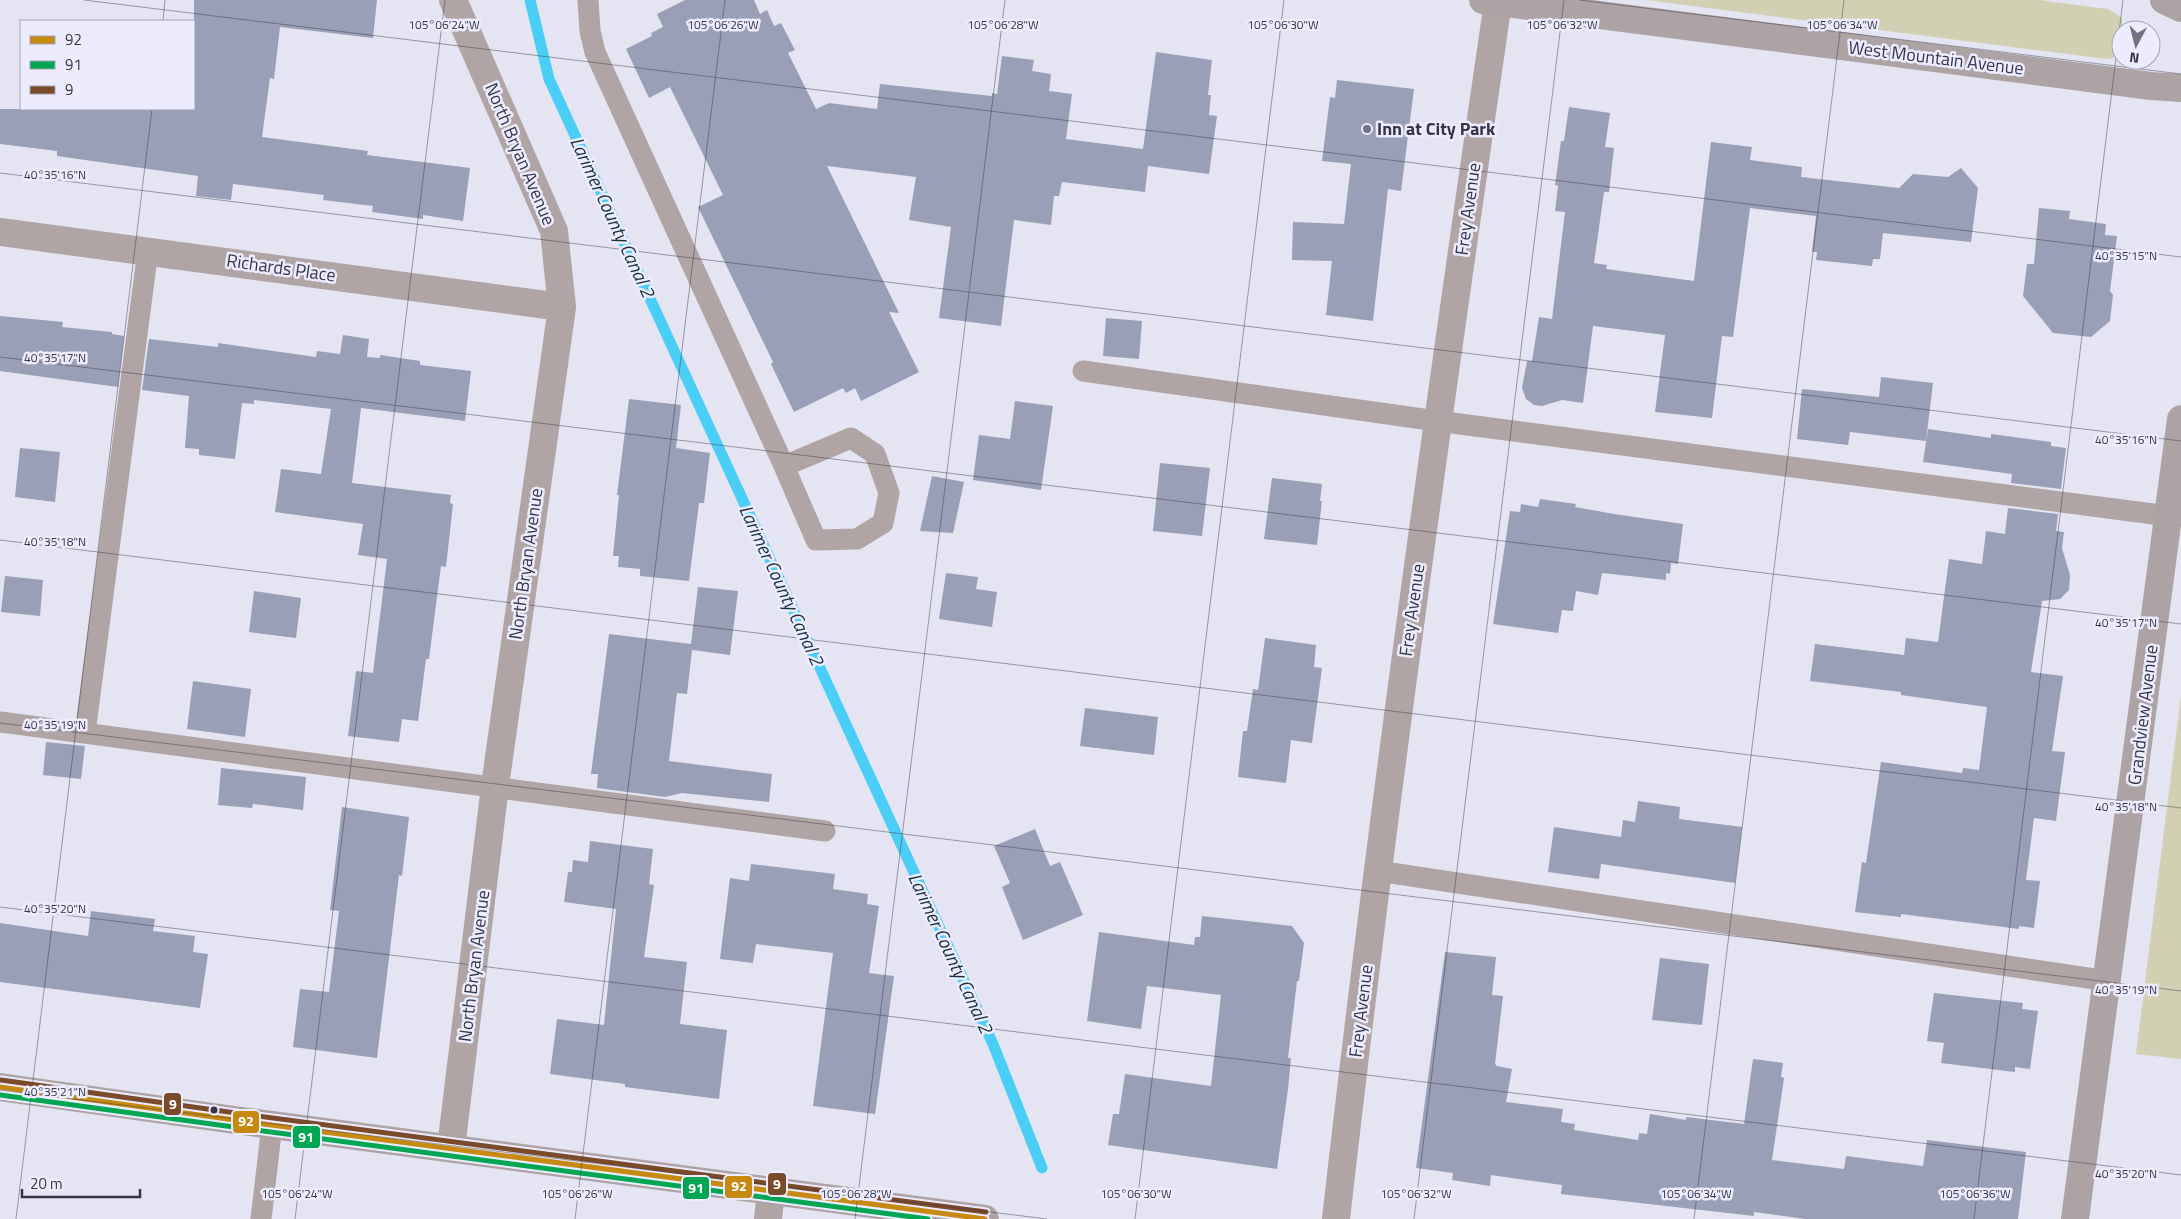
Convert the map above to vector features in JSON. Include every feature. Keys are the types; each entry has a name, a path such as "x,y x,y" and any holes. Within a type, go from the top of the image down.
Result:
{"street":[{"name":"North Bryan Avenue","path":"451,1148 495,786 562,307 554,231 453,0"},
{"path":"2164,0 2181,8"},
{"name":"West Mountain Avenue","path":"1490,1 2151,86 2181,88"},
{"name":"Frey Avenue","path":"1336,1219 1378,871 1490,1"},
{"name":"Richards Place","path":"0,232 148,250 562,307"},
{"name":"Grandview Avenue","path":"2075,1219 2181,419"},
{"path":"0,1087 272,1125 985,1219"},
{"path":"768,1219 771,1191"}],"lane":[{"path":"588,0 590,31 595,52 816,540 857,539 882,523 889,493 876,454 851,438 784,466"},
{"path":"85,733 148,250"},
{"path":"1083,371 1437,421 2169,516"},
{"path":"0,722 825,831"},
{"path":"1378,871 2108,981"},
{"path":"261,1219 272,1125"}],"shaded area":[{"path":"1646,0 2039,0 2108,9 2121,17 2122,20 2111,20 2111,58"},
{"path":"2181,696 2181,1059 2136,1054"}],"building":[{"path":"194,0 377,0 373,38 280,27 274,79 270,78 262,137 368,151 367,155 470,168 463,221 423,215 423,219 372,212 373,206 323,200 324,195 233,184 231,200 196,196 198,176 57,156 57,151 0,144 0,109 195,110"},
{"path":"685,0 754,0 760,14 767,10 774,26 781,23 795,50 788,53 816,109 829,103 877,109 880,84 992,96 992,93 997,94 1002,56 1034,60 1032,71 1051,74 1049,91 1072,94 1066,139 1143,149 1156,52 1212,60 1208,95 1211,95 1209,115 1217,116 1209,174 1148,166 1145,192 1062,182 1059,196 1054,196 1051,225 1014,220 1001,326 939,318 951,227 909,220 916,177 827,166 899,313 889,312 919,372 861,401 855,388 846,393 843,388 794,412 771,364 773,362 698,207 723,195 670,87 649,98 626,49 652,36 651,33 663,27 657,14"},
{"path":"1337,80 1414,89 1401,191 1388,189 1373,321 1326,315 1332,261 1292,260 1293,222 1344,224 1351,164 1322,161 1330,97 1335,98"},
{"path":"1569,107 1610,113 1605,147 1614,148 1609,192 1604,192 1594,263 1607,265 1606,269 1694,281 1711,142 1752,147 1750,160 1802,167 1801,177 1899,188 1913,174 1948,177 1961,168 1978,188 1971,242 1883,233 1880,259 1873,259 1872,266 1816,260 1817,252 1812,252 1816,216 1750,208 1733,337 1722,336 1712,418 1655,412 1665,335 1593,326 1583,403 1562,400 1542,406 1534,405 1526,399 1522,388 1527,361 1532,361 1539,317 1552,319 1565,212 1555,211 1558,186 1555,185 1561,141 1564,141"},
{"path":"2039,208 2070,211 2069,219 2106,224 2105,235 2117,236 2110,291 2113,295 2110,321 2091,337 2053,333 2023,296 2027,264 2034,264"},
{"path":"0,316 63,322 62,327 112,332 112,334 124,336 118,387 0,371"},
{"path":"1106,318 1142,321 1139,359 1103,356"},
{"path":"343,335 369,339 367,357 380,358 380,355 420,361 420,365 471,371 465,421 361,408 352,483 451,495 450,503 453,504 446,567 441,566 429,659 426,659 418,721 402,719 399,742 348,736 356,671 373,673 387,559 358,555 363,524 275,512 281,469 321,474 331,409 254,400 254,404 242,403 235,459 199,455 199,449 185,448 189,396 142,390 149,339 218,347 218,343 316,357 317,351 340,354"},
{"path":"1881,377 1933,383 1926,441 1850,432 1848,445 1797,439 1802,389 1879,397"},
{"path":"629,399 681,405 676,448 710,453 704,503 699,503 689,581 640,576 640,569 618,567 619,556 613,556 619,495 617,495"},
{"path":"1015,401 1053,406 1041,490 973,480 979,435 1010,439"},
{"path":"1928,429 1991,438 1991,434 2051,442 2051,446 2066,448 2061,489 2011,483 2012,474 1923,462"},
{"path":"20,448 60,452 55,502 15,497"},
{"path":"1160,463 1210,468 1202,536 1153,531"},
{"path":"932,476 964,482 953,533 920,531"},
{"path":"1272,478 1322,484 1317,545 1264,539"},
{"path":"1540,499 1576,504 1575,507 1614,514 1683,524 1678,564 1671,563 1670,574 1666,573 1666,580 1602,573 1598,595 1576,591 1573,611 1562,610 1558,633 1493,624 1510,511 1520,512 1521,504 1538,507"},
{"path":"2008,508 2058,514 2056,531 2064,532 2062,548 2070,575 2069,590 2060,599 2042,601 2031,672 2063,676 2052,751 2065,752 2056,821 2034,818 2026,880 2040,881 2034,928 2019,926 2019,929 1901,914 1901,917 1855,912 1862,862 1866,863 1881,762 1962,773 1963,768 1979,770 1987,707 1901,695 1901,692 1810,681 1815,644 1904,655 1906,638 1938,642 1949,559 1982,564 1986,531 2005,534"},
{"path":"946,573 978,577 976,589 997,592 992,627 939,619"},
{"path":"5,576 43,580 40,616 1,612"},
{"path":"698,587 738,591 730,655 692,650 687,694 677,693 669,761 772,774 769,802 682,793 665,797 597,788 598,774 591,774 609,634 691,644"},
{"path":"254,591 301,598 296,638 249,632"},
{"path":"1265,638 1316,645 1314,667 1322,668 1312,743 1291,740 1286,783 1238,777 1243,731 1247,731 1253,689 1258,690"},
{"path":"193,681 251,689 245,737 187,729"},
{"path":"1085,708 1158,717 1154,755 1080,746"},
{"path":"46,742 85,746 81,779 43,775"},
{"path":"221,768 306,777 303,810 253,804 252,808 218,805"},
{"path":"1638,801 1680,807 1679,819 1742,827 1735,883 1601,864 1599,879 1548,872 1554,827 1621,837 1623,820 1635,822"},
{"path":"342,807 409,817 402,876 399,875 377,1058 293,1047 300,989 329,992 339,911 330,910"},
{"path":"1035,829 1050,866 1060,862 1083,915 1023,940 1002,887 1010,883 994,846"},
{"path":"590,841 653,849 649,884 654,885 644,957 687,962 680,1024 727,1030 719,1099 625,1087 625,1084 550,1074 557,1019 604,1025 616,909 564,902 568,872 572,872 573,860 588,862"},
{"path":"751,864 835,874 833,889 868,894 867,904 879,906 869,973 894,976 875,1114 813,1106 833,953 756,944 753,963 720,959 730,878 749,881"},
{"path":"91,911 155,919 153,931 195,936 193,952 208,954 200,1008 0,982 0,923 88,936"},
{"path":"1202,916 1292,926 1304,943 1299,981 1297,981 1288,1058 1291,1058 1288,1089 1277,1169 1108,1145 1113,1114 1119,1114 1125,1074 1211,1086 1221,995 1147,986 1141,1029 1087,1021 1099,932 1194,945 1195,937 1200,937"},
{"path":"1445,952 1496,957 1492,995 1503,996 1495,1064 1512,1069 1506,1102 1563,1109 1561,1122 1575,1124 1574,1130 1638,1140 1639,1133 1647,1134 1650,1114 1686,1120 1686,1117 1744,1124 1753,1059 1783,1063 1781,1077 1784,1078 1772,1160 1844,1169 1846,1156 1923,1166 1927,1140 2026,1152 2018,1219 1805,1219 1754,1212 1754,1216 1561,1194 1562,1185 1491,1175 1490,1186 1452,1180 1453,1173 1416,1168"},
{"path":"1660,958 1709,964 1702,1025 1652,1020"},
{"path":"1934,993 2023,1003 2022,1009 2038,1011 2030,1069 2015,1067 2015,1072 1941,1063 1944,1043 1927,1041"}],"waterway":[{"name":"Larimer County Canal 2","path":"530,0 549,79 993,1044 1042,1168"}],"transit line":[{"name":"9","path":"1,1080 250,1115 986,1212"},
{"name":"92","path":"0,1087 249,1122 985,1219"},
{"name":"91","path":"0,1095 928,1219"}],"place":[{"name":"Inn at City Park","path":"1367,129"}]}
